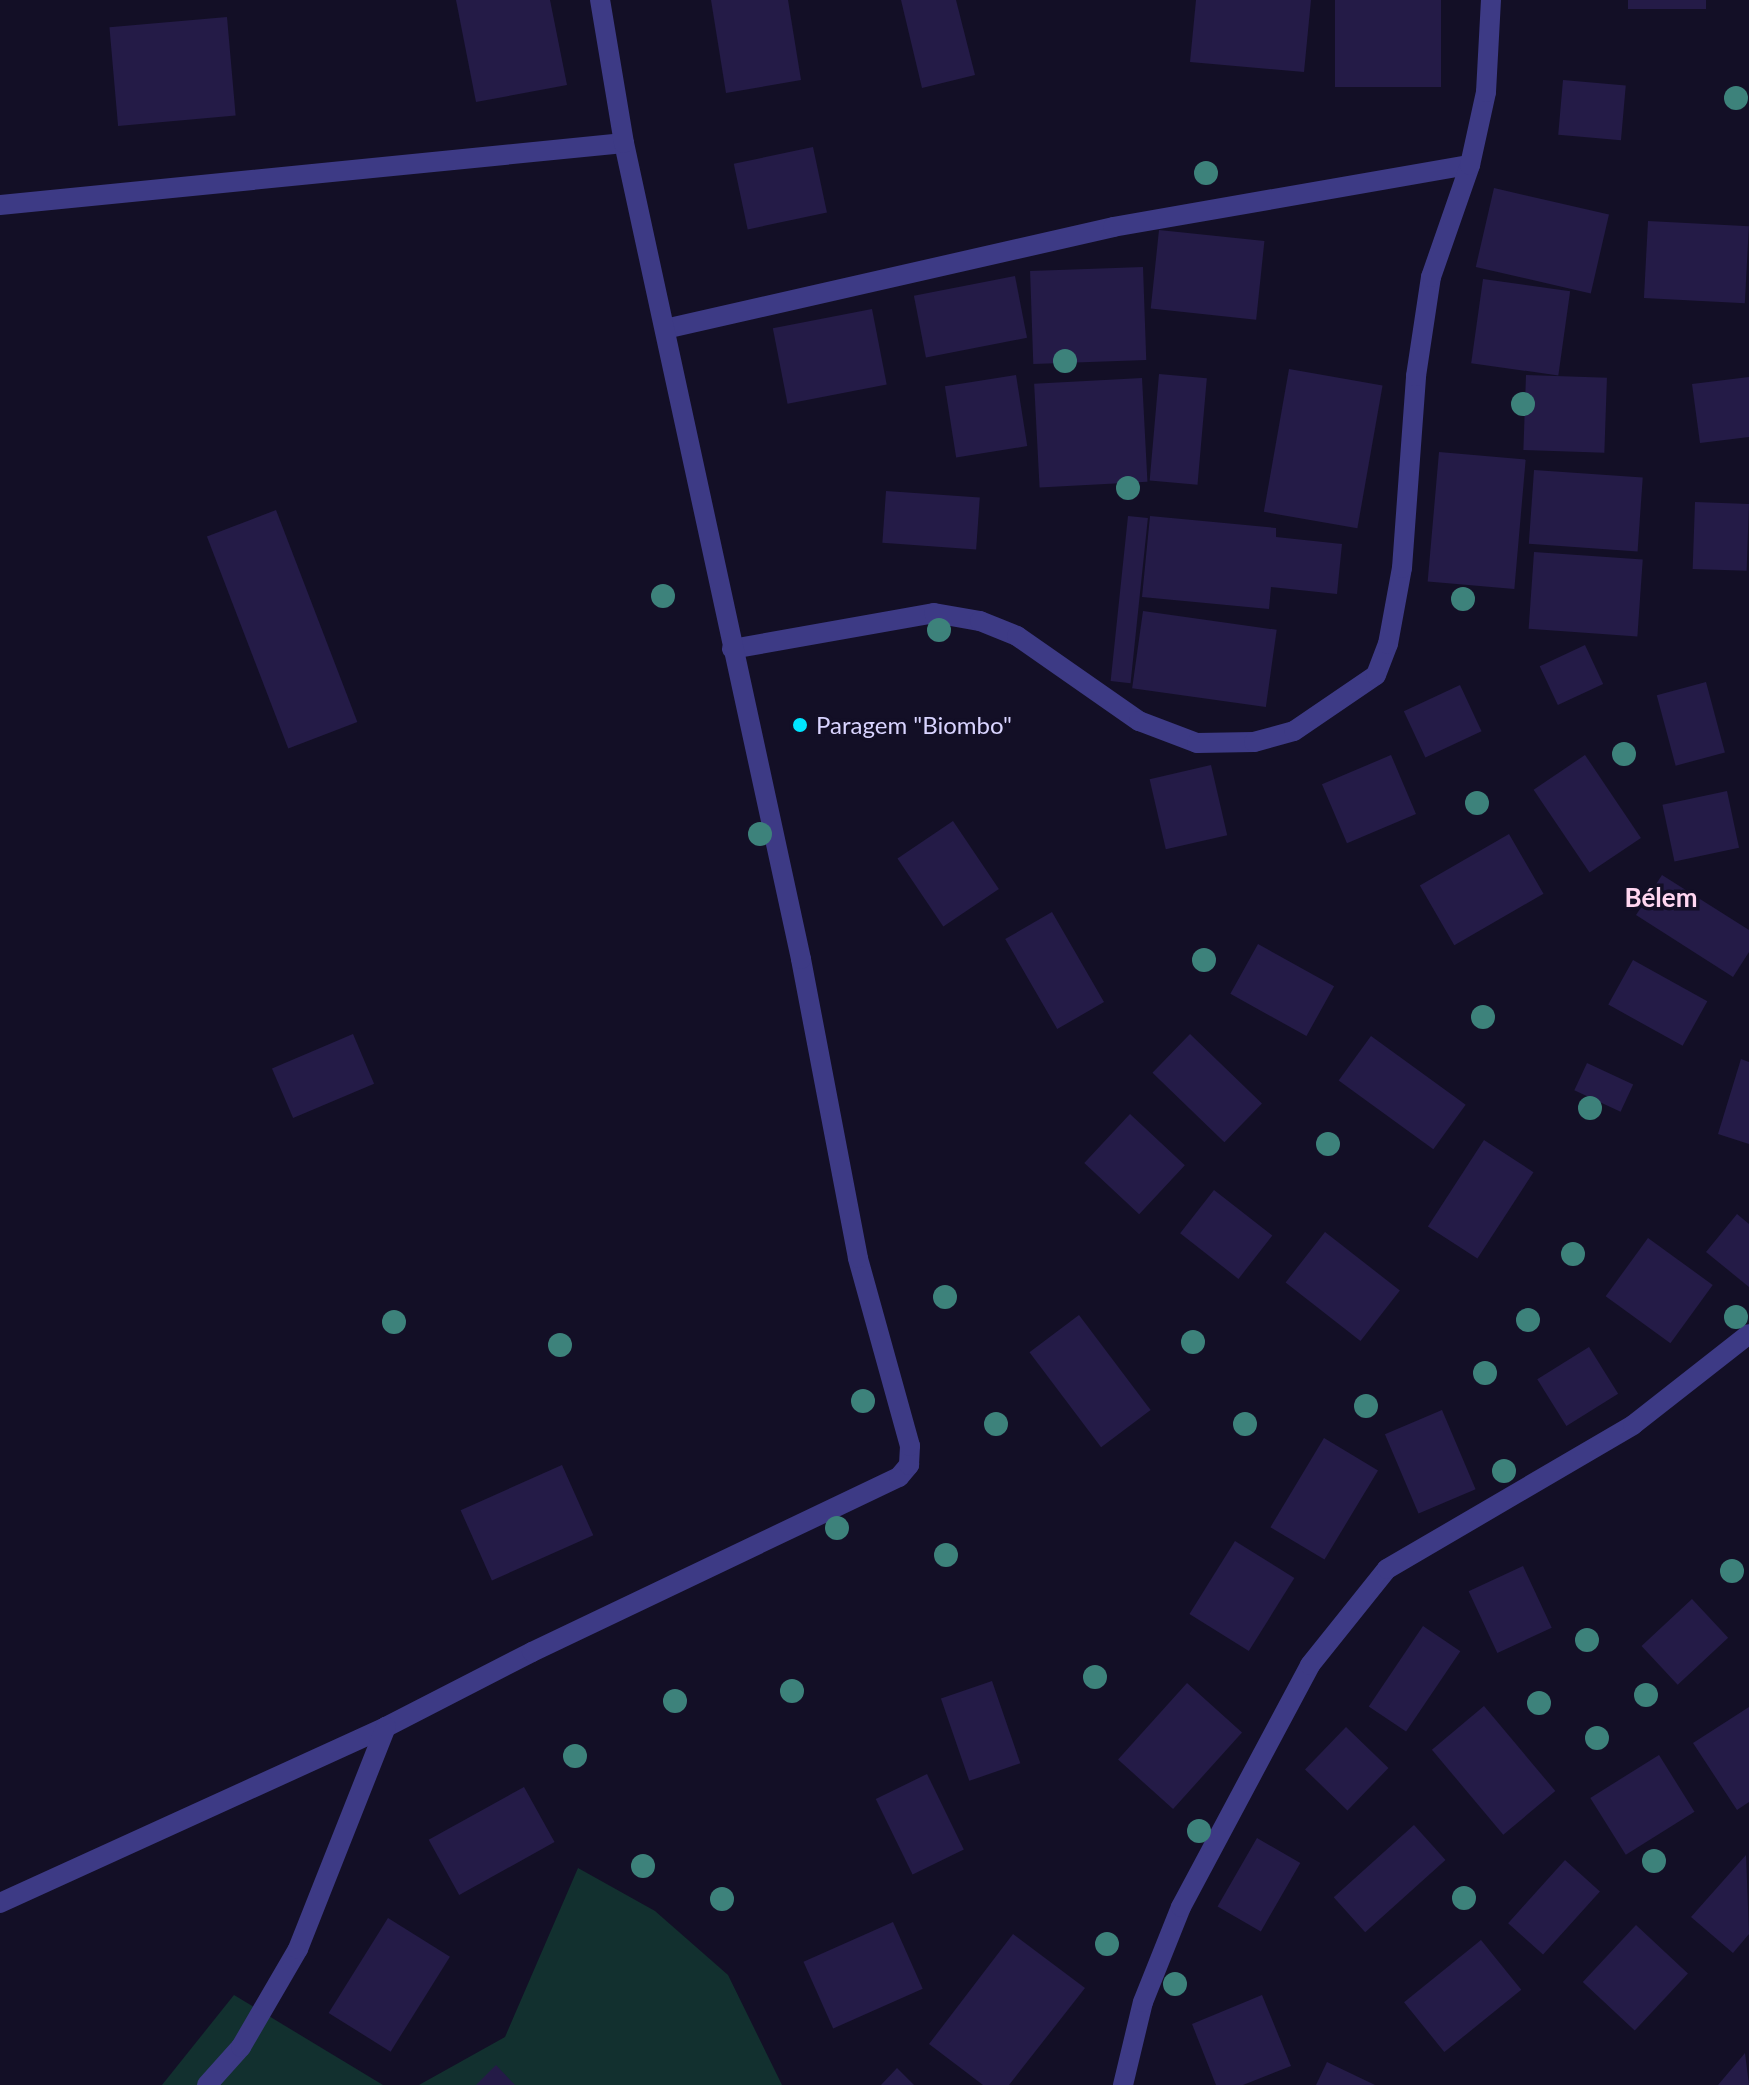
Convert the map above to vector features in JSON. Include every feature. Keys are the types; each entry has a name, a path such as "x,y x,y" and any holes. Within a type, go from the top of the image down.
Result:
{"street":[{"path":"0,1903 386,1727 532,1652 899,1477 909,1465 910,1446 858,1258 801,959 624,143 600,0"},
{"path":"732,649 934,613 980,621 1017,636 1139,721 1197,743 1267,739 1294,731 1334,707 1376,675 1388,644 1402,568 1416,376 1431,277 1470,165 1486,92 1491,0"},
{"path":"0,205 624,143"},
{"path":"665,329 1113,227 1470,165"},
{"path":"1123,2085 1143,2002 1181,1907 1310,1665 1387,1569 1633,1425 1749,1334"},
{"path":"207,2085 241,2047 298,1949 386,1727"}],"green space":[{"path":"578,1868 655,1911 728,1975 782,2085 419,2085 505,2037"},
{"path":"234,1995 383,2085 162,2085"}],"building":[{"path":"456,0 550,0 567,85 476,102"},
{"path":"711,0 788,0 801,80 726,93"},
{"path":"901,0 956,0 975,75 922,88"},
{"path":"1196,0 1311,0 1304,72 1190,62"},
{"path":"1335,0 1441,0 1441,87 1335,87"},
{"path":"1628,0 1706,0 1706,9 1628,9"},
{"path":"227,17 236,116 118,126 109,27"},
{"path":"1563,80 1626,85 1621,140 1558,135"},
{"path":"813,147 827,213 748,229 734,164"},
{"path":"1494,188 1609,215 1591,293 1476,267"},
{"path":"1648,221 1749,226 1745,303 1644,298"},
{"path":"1159,230 1264,241 1256,320 1151,309"},
{"path":"1143,267 1146,360 1033,364 1030,271"},
{"path":"1015,276 1027,338 926,357 914,296"},
{"path":"1483,279 1570,291 1558,375 1471,363"},
{"path":"872,309 887,385 788,404 773,328"},
{"path":"1289,369 1383,385 1357,528 1264,512"},
{"path":"1159,374 1207,378 1197,485 1150,481"},
{"path":"1016,375 1027,446 956,457 945,386"},
{"path":"1526,375 1607,378 1604,453 1523,450"},
{"path":"1749,377 1749,437 1700,443 1692,384"},
{"path":"1142,378 1147,482 1040,488 1034,384"},
{"path":"1439,452 1526,460 1514,589 1428,582"},
{"path":"1534,470 1643,478 1638,551 1529,544"},
{"path":"886,491 980,498 976,549 882,543"},
{"path":"1695,502 1749,504 1747,571 1693,569"},
{"path":"276,510 357,722 288,748 207,537"},
{"path":"1128,516 1148,518 1131,683 1111,681"},
{"path":"1150,516 1276,528 1276,537 1342,544 1337,594 1271,587 1269,609 1142,597"},
{"path":"1534,552 1643,560 1637,636 1529,629"},
{"path":"1143,611 1277,630 1266,707 1132,688"},
{"path":"1585,645 1603,684 1558,705 1540,666"},
{"path":"1706,682 1725,753 1676,766 1657,695"},
{"path":"1460,685 1482,731 1425,757 1404,711"},
{"path":"1391,755 1416,814 1347,843 1322,784"},
{"path":"1585,755 1641,838 1590,873 1534,790"},
{"path":"1211,765 1227,835 1166,849 1150,779"},
{"path":"1727,791 1739,848 1675,861 1662,805"},
{"path":"953,821 999,889 943,926 897,858"},
{"path":"1509,834 1544,894 1454,945 1420,886"},
{"path":"1662,875 1749,930 1749,952 1733,977 1636,915"},
{"path":"1052,912 1104,1002 1057,1029 1005,939"},
{"path":"1258,944 1334,986 1306,1036 1230,994"},
{"path":"1633,960 1707,1001 1683,1046 1608,1005"},
{"path":"353,1034 374,1084 293,1118 272,1068"},
{"path":"1190,1034 1262,1103 1224,1142 1152,1073"},
{"path":"1371,1036 1466,1105 1433,1149 1339,1080"},
{"path":"1741,1059 1749,1062 1749,1144 1718,1134"},
{"path":"1587,1063 1633,1085 1621,1112 1574,1090"},
{"path":"1130,1114 1185,1165 1139,1214 1084,1163"},
{"path":"1484,1140 1533,1172 1477,1259 1428,1226"},
{"path":"1214,1190 1272,1236 1238,1279 1180,1233"},
{"path":"1737,1214 1749,1224 1749,1287 1706,1252"},
{"path":"1325,1232 1400,1290 1360,1341 1286,1282"},
{"path":"1648,1238 1713,1285 1670,1343 1606,1296"},
{"path":"1079,1315 1151,1410 1101,1447 1029,1352"},
{"path":"1589,1347 1618,1394 1566,1426 1537,1379"},
{"path":"1442,1410 1476,1489 1419,1513 1385,1434"},
{"path":"1324,1438 1378,1470 1324,1560 1270,1527"},
{"path":"562,1465 593,1535 492,1580 461,1510"},
{"path":"1235,1541 1294,1578 1249,1651 1189,1614"},
{"path":"1523,1566 1552,1628 1497,1653 1469,1591"},
{"path":"1692,1599 1728,1638 1678,1685 1642,1646"},
{"path":"1423,1626 1460,1651 1406,1732 1369,1706"},
{"path":"992,1681 1020,1763 969,1781 941,1699"},
{"path":"1187,1683 1242,1733 1173,1809 1118,1760"},
{"path":"1484,1706 1555,1791 1503,1835 1432,1750"},
{"path":"1749,1707 1749,1802 1737,1810 1693,1743"},
{"path":"1346,1727 1388,1768 1347,1810 1305,1769"},
{"path":"1659,1755 1695,1812 1626,1855 1590,1798"},
{"path":"927,1774 964,1849 913,1874 876,1799"},
{"path":"524,1787 555,1842 459,1895 429,1840"},
{"path":"1414,1825 1445,1860 1365,1932 1334,1897"},
{"path":"1257,1838 1300,1863 1261,1931 1218,1906"},
{"path":"1746,1855 1749,1934 1733,1953 1691,1917"},
{"path":"1565,1860 1600,1891 1543,1955 1508,1923"},
{"path":"388,1918 450,1957 391,2052 329,2013"},
{"path":"893,1922 923,1989 833,2029 803,1962"},
{"path":"1636,1925 1688,1973 1635,2030 1583,1982"},
{"path":"1013,1934 1085,1988 1009,2085 983,2085 929,2044"},
{"path":"1481,1940 1521,1990 1444,2052 1404,2002"},
{"path":"1262,1995 1291,2066 1243,2085 1216,2085 1192,2024"},
{"path":"1745,2053 1749,2085 1718,2085"},
{"path":"1327,2062 1375,2085 1316,2085"},
{"path":"496,2065 515,2085 476,2085"},
{"path":"897,2068 914,2085 881,2085"}],"place":[{"name":"Paragem \"Biombo\"","path":"800,725"}],"district":[{"name":"Bélem","path":"1661,898"}]}
